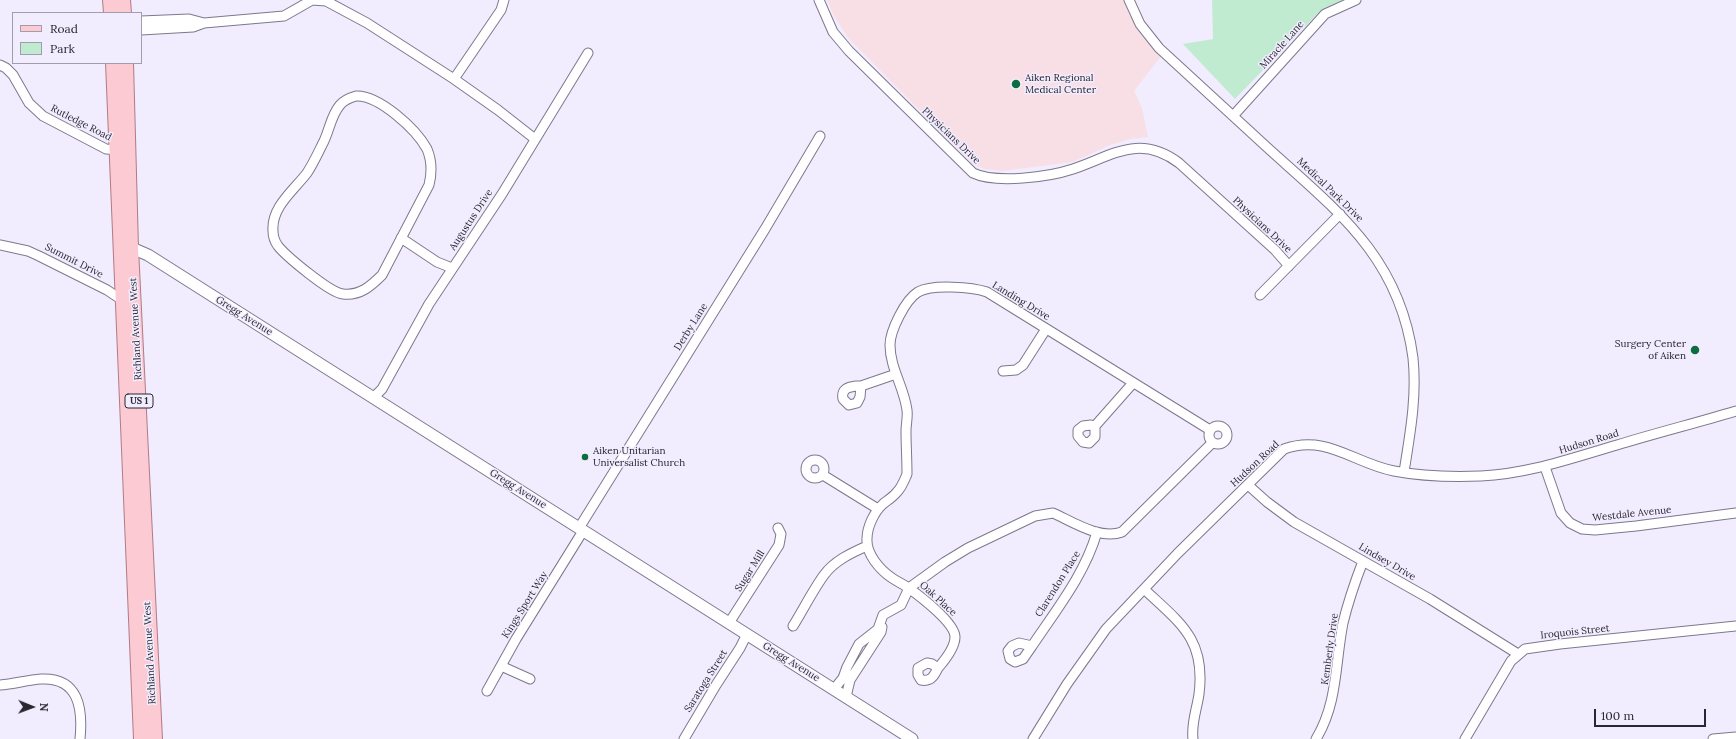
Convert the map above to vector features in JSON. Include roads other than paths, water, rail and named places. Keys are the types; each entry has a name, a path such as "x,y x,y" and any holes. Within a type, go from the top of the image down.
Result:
{"main road":[{"path":"110,0 111,12"},
{"path":"123,0 124,12"},
{"name":"Richland Avenue West","path":"113,64 122,150"},
{"name":"Richland Avenue West","path":"126,64 119,189 126,246 155,739"},
{"name":"Richland Avenue West","path":"129,302 128,434 141,739"}],"street":[{"path":"142,30 193,27 204,23 284,16 312,0 326,1 367,23 454,79 498,110 535,140"},
{"path":"454,79 501,10 504,0"},
{"name":"Physicians Drive","path":"818,0 833,32 849,51 973,174 993,180 1047,175 1072,170 1108,154 1140,148 1152,149 1179,163 1275,250 1289,266"},
{"name":"Medical Park Drive","path":"1129,0 1140,24 1159,48 1340,214 1365,241 1380,264 1394,293 1406,325 1413,359 1415,393 1404,472"},
{"name":"Miracle Lane","path":"1233,116 1325,14 1356,0"},
{"path":"142,21 190,19 204,23"},
{"name":"Augustus Drive","path":"373,398 382,389 452,268 502,194 588,53"},
{"name":"Rutledge Road","path":"0,66 6,68 13,75 29,103 43,116 106,149 122,150"},
{"path":"361,96 372,98 398,116 418,135 430,158 431,172 429,186 401,238 382,275 370,287 362,291 349,294 338,293 326,287 282,250 275,240 273,224 277,213 288,194 306,173 324,142 337,109 349,98 361,96"},
{"name":"Derby Lane","path":"581,530 765,229 820,136"},
{"path":"1260,295 1340,214"},
{"path":"401,238 437,262 452,268"},
{"name":"Summit Drive","path":"0,245 28,251 129,302"},
{"name":"Gregg Avenue","path":"126,246 148,255 912,739"},
{"name":"Landing Drive","path":"867,546 869,527 878,509 896,494 904,482 907,474 907,411 905,396 896,374 890,344 895,326 910,300 917,293 924,290 940,288 980,290 987,292 1210,430 1216,427 1222,427 1228,434 1227,440 1224,443 1218,445 1212,443 1126,529 1113,534 1097,532 1053,513 1041,514 956,554 909,588 901,605 883,615"},
{"path":"1003,371 1016,370 1023,365 1046,329"},
{"path":"861,386 896,374"},
{"path":"1095,426 1133,383"},
{"name":"Hudson Road","path":"1033,739 1067,684 1106,629 1178,553 1284,449 1308,444 1324,445 1376,467 1404,472 1481,476 1545,467 1736,411"},
{"path":"1210,430 1209,436 1212,443"},
{"name":"Westdale Avenue","path":"1545,467 1562,513 1570,523 1582,529 1595,530 1636,526 1736,512"},
{"path":"823,475 878,509"},
{"name":"Lindsey Drive","path":"1248,485 1267,502 1294,522 1430,599 1518,654"},
{"name":"Sugar Mill","path":"729,623 779,545 782,534 778,528"},
{"name":"Kings Sport Way","path":"487,691 581,530"},
{"name":"Clarendon Place","path":"1032,646 1075,580 1090,553 1097,532"},
{"path":"793,626 824,575 852,552 867,546 874,559 885,572 909,588"},
{"name":"Kemberly Drive","path":"1316,739 1323,727 1331,705 1343,623 1352,590 1363,562"},
{"name":"Oak Place","path":"909,588 945,619 954,629 954,642 947,657 938,668"},
{"path":"1144,589 1178,621 1197,650 1200,663 1200,687 1193,722 1193,739"},
{"path":"834,689 843,678 855,649 864,639 878,629 883,615"},
{"path":"846,697 850,680 881,632 883,615"},
{"name":"Iroquois Street","path":"1518,654 1527,649 1553,645 1736,626"},
{"name":"Saratoga Street","path":"684,739 740,648 746,634"},
{"path":"1465,739 1507,667 1518,654"},
{"path":"501,666 530,679"},
{"path":"0,685 50,680 70,688 75,695 80,709 80,739"},
{"path":"1713,739 1736,737"}],"place":[{"name":"Aiken Regional Medical Center","path":"1016,84"},
{"name":"Surgery Center of Aiken","path":"1695,350"},
{"name":"Aiken Unitarian Universalist Church","path":"585,457"}]}
